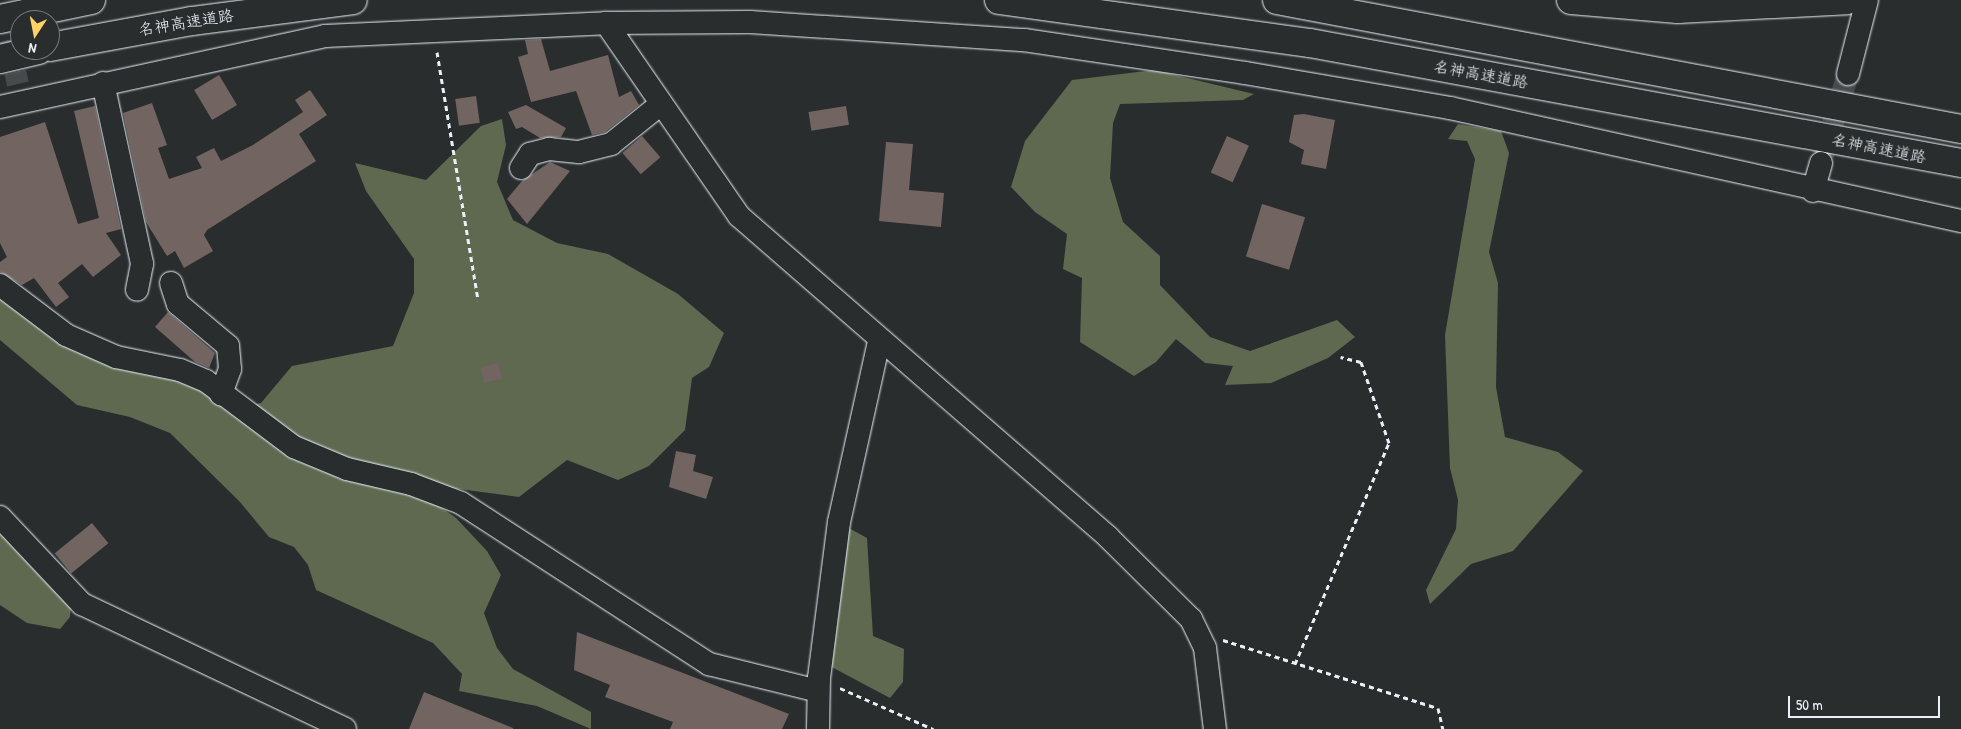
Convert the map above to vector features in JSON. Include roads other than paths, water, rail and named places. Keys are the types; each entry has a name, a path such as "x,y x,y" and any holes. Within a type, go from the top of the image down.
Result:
{"main road":[{"path":"0,20 91,0"},
{"name":"名神高速道路","path":"60,45 192,21 353,0"},
{"name":"名神高速道路","path":"999,0 1310,44 1961,163"},
{"name":"名神高速道路","path":"1277,0 1961,129"},
{"path":"1571,0 1678,9 1848,0"}],"street":[{"path":"1848,74 1867,0"},
{"path":"0,107 20,92 104,84 325,36 606,23 750,22 1024,40 1450,108 1813,191 1961,221"},
{"path":"606,23 739,216 879,341 1108,537 1164,588 1198,635 1205,648 1215,729"},
{"path":"104,84 142,264 137,290"},
{"path":"521,168 530,154 549,149 579,152 611,144 661,104"},
{"path":"1813,191 1821,163"},
{"path":"171,282 178,304 228,346 230,369 221,394"},
{"path":"0,285 66,335 116,357 180,370 221,394 294,448 347,470 411,484 461,503 709,664 818,685"},
{"path":"818,729 818,685 839,522 879,341"},
{"path":"0,517 82,604 344,729"}],"tunnel":[{"path":"0,8 18,84"},
{"path":"1823,155 1848,74"}]}
